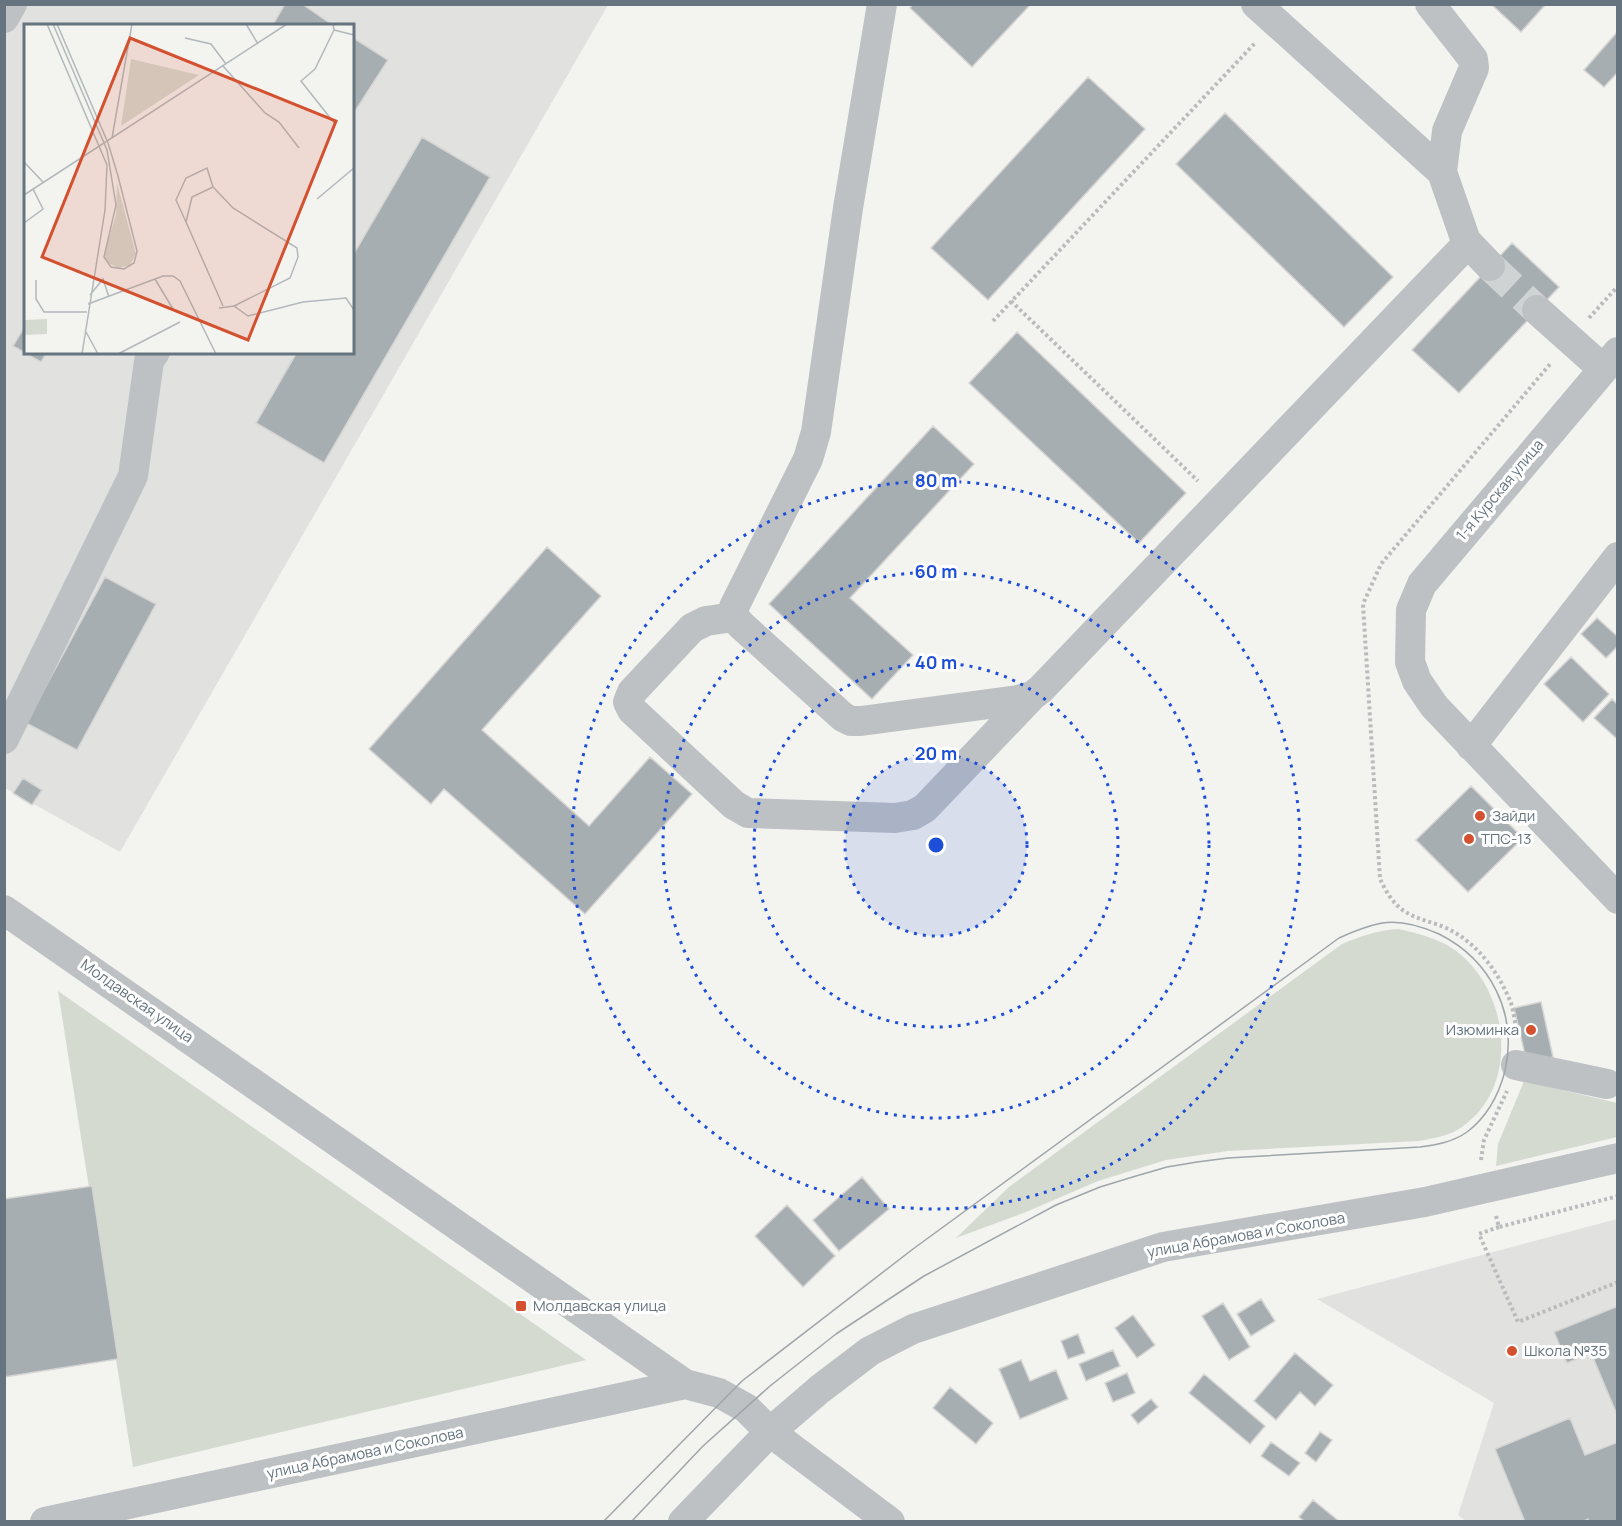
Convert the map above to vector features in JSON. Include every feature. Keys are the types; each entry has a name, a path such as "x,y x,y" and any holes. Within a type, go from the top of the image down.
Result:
{"street":[{"path":"4,18 12,4"},
{"path":"882,4 848,208 816,432 808,459 734,607 734,617 843,717 851,721 996,703 1032,696"},
{"path":"1430,4 1473,59 1474,68 1447,131 1442,172 1466,241 1490,266"},
{"path":"1265,13 1442,172"},
{"path":"734,617 706,621 692,628 632,692 628,702 632,710 734,805 747,813 895,818 913,815 926,808 1468,243"},
{"path":"1537,310 1570,339 1610,360"},
{"path":"4,739 133,476 149,361 153,354"},
{"name":"1-я Курская улица","path":"1610,360 1422,584 1411,610 1410,662 1417,681 1434,706 1617,899"},
{"path":"1471,746 1617,556"},
{"name":"Молдавская улица","path":"4,910 685,1384 719,1393 746,1408 770,1432 890,1521"},
{"path":"1516,1065 1614,1082"},
{"name":"улица Абрамова и Соколова","path":"770,1432 820,1389 870,1351 924,1325 1163,1247 1340,1218 1617,1158"},
{"name":"улица Абрамова и Соколова","path":"45,1521 685,1384"},
{"path":"683,1521 770,1432"}],"path":[{"path":"993,321 1265,13"},
{"path":"1499,1227 1481,1163 1484,1140 1504,1100 1516,1065 1517,1037 1512,1005 1501,982 1479,951 1463,938 1445,928 1412,916 1394,903 1380,879 1363,604 1382,564 1617,286"},
{"path":"1011,302 1220,502"},
{"path":"1617,1196 1479,1234 1518,1322 1617,1282"}],"shaded area":[{"path":"5,5 608,5 120,852 5,788"},
{"path":"1399,929 1441,942 1468,961 1484,982 1495,1007 1501,1033 1501,1060 1494,1085 1482,1108 1462,1127 1447,1135 1419,1141 1228,1151 1166,1160 1098,1181 1026,1212 956,1238 1010,1186 1342,944 1370,934"},
{"path":"58,991 586,1360 133,1467"},
{"path":"1524,1081 1617,1103 1617,1137 1496,1166 1498,1144"},
{"name":"Школа №35","path":"1617,1219 1617,1521 1466,1521 1458,1515 1494,1403 1317,1299"}],"building":[{"path":"285,4 302,4 331,24 273,24"},
{"path":"913,4 1031,4 972,67 910,8"},
{"path":"1491,4 1546,4 1521,32"},
{"path":"1618,31 1618,72 1604,87 1584,70"},
{"path":"354,38 388,60 354,113"},
{"path":"1088,77 1145,129 988,300 931,248"},
{"path":"1225,113 1393,277 1344,327 1176,164"},
{"path":"422,137 490,177 324,463 256,423 296,354 354,354 354,254"},
{"path":"1512,243 1559,287 1459,393 1412,350"},
{"path":"24,327 24,352 13,346"},
{"path":"1017,332 1186,493 1139,543 969,383"},
{"path":"27,354 46,354 41,362"},
{"path":"933,426 974,464 850,598 913,655 872,699 769,604"},
{"path":"547,547 601,596 482,730 589,826 650,757 692,794 585,914 444,789 431,804 369,749"},
{"path":"105,577 156,604 77,750 26,723"},
{"path":"1597,618 1618,637 1618,646 1606,658 1581,634"},
{"path":"1571,657 1609,694 1583,722 1544,684"},
{"path":"1612,699 1618,705 1618,736 1616,738 1594,718"},
{"path":"23,778 42,790 32,805 13,793"},
{"name":"ТПС-13","path":"1471,786 1523,838 1468,892 1416,840"},
{"path":"1541,1002 1553,1057 1527,1063 1514,1008"},
{"path":"862,1177 889,1209 839,1251 813,1220"},
{"path":"92,1186 118,1359 4,1377 4,1199"},
{"path":"787,1205 835,1256 803,1287 755,1236"},
{"path":"1261,1299 1275,1321 1251,1336 1237,1314"},
{"path":"1223,1303 1250,1347 1229,1360 1202,1316"},
{"path":"1618,1306 1618,1417 1591,1353 1567,1363 1554,1332"},
{"path":"1133,1315 1155,1345 1137,1358 1115,1328"},
{"path":"1078,1334 1085,1353 1068,1359 1061,1341"},
{"path":"1113,1350 1120,1366 1086,1381 1079,1364"},
{"path":"1295,1353 1333,1385 1315,1406 1300,1392 1276,1420 1254,1401"},
{"path":"1021,1360 1030,1381 1056,1370 1068,1399 1020,1419 999,1369"},
{"path":"1127,1373 1135,1393 1113,1402 1105,1383"},
{"path":"1204,1374 1265,1426 1250,1444 1189,1393"},
{"path":"950,1387 993,1423 976,1444 933,1408"},
{"path":"1151,1399 1158,1407 1138,1424 1131,1415"},
{"path":"1570,1418 1585,1455 1618,1442 1618,1522 1589,1522 1588,1519 1582,1522 1525,1522 1495,1449"},
{"path":"1320,1432 1332,1440 1316,1462 1305,1453"},
{"path":"1271,1442 1300,1463 1289,1476 1261,1456"},
{"path":"1313,1500 1340,1522 1305,1522 1299,1517"}],"tunnel":[{"path":"1490,266 1537,310"}],"tram line":[{"path":"603,1522 742,1381 913,1249 1339,938 1382,923 1411,924 1439,934 1457,945 1473,958 1486,974 1504,1009 1508,1050 1505,1071 1496,1096 1481,1119 1467,1132 1450,1141 1420,1147 1228,1158 1167,1167 1100,1187 1056,1205 924,1276 836,1334 770,1386 703,1446 631,1522"}],"place":[{"name":"Зайди","path":"1480,816"},
{"name":"ТПС-13","path":"1469,839"},
{"name":"Изюминка","path":"1531,1030"},
{"name":"Молдавская улица","path":"521,1306"},
{"name":"Школа №35","path":"1512,1351"}]}
